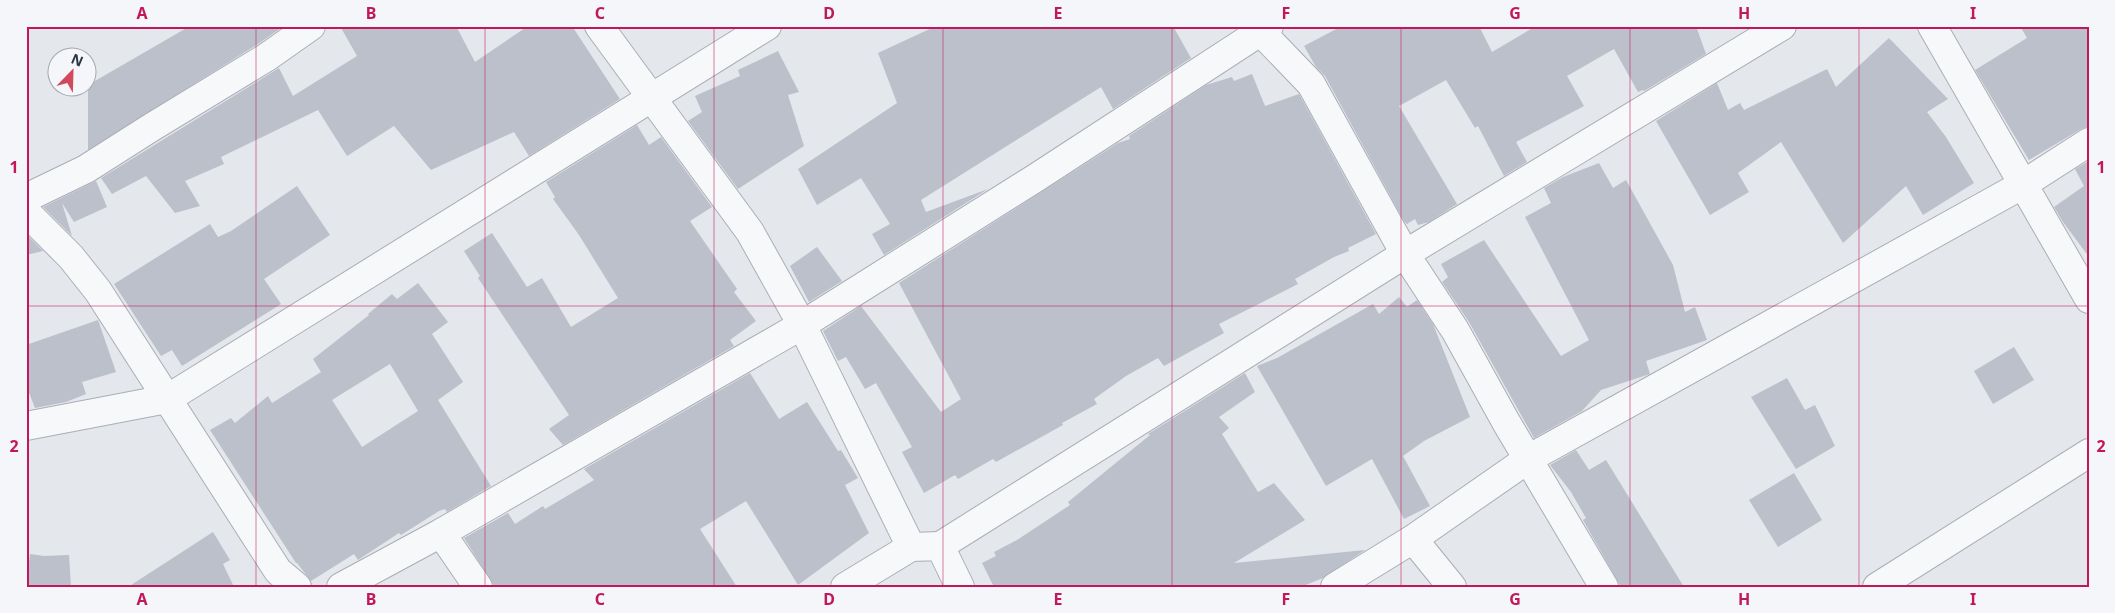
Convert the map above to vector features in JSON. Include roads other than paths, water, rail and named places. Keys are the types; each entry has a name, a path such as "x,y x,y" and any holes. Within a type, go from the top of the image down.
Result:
{"street":[{"path":"26,198 86,169 152,126 267,57 311,26"},
{"path":"600,26 750,232 802,325 911,547"},
{"path":"26,426 167,399 767,26"},
{"path":"845,587 911,547 940,546 1405,254 1782,26"},
{"path":"1932,26 2089,299"},
{"path":"342,587 441,533 802,325 1034,179 1262,28 1311,84 1405,254 1450,322 1604,587"},
{"path":"1335,587 1413,539 1528,459 2022,185 2089,142"},
{"path":"26,212 71,257 98,291 278,571 297,587"},
{"path":"1877,587 2089,453"},
{"path":"441,533 478,587"},
{"path":"1413,539 1452,587"},
{"path":"940,546 960,587"}]}
